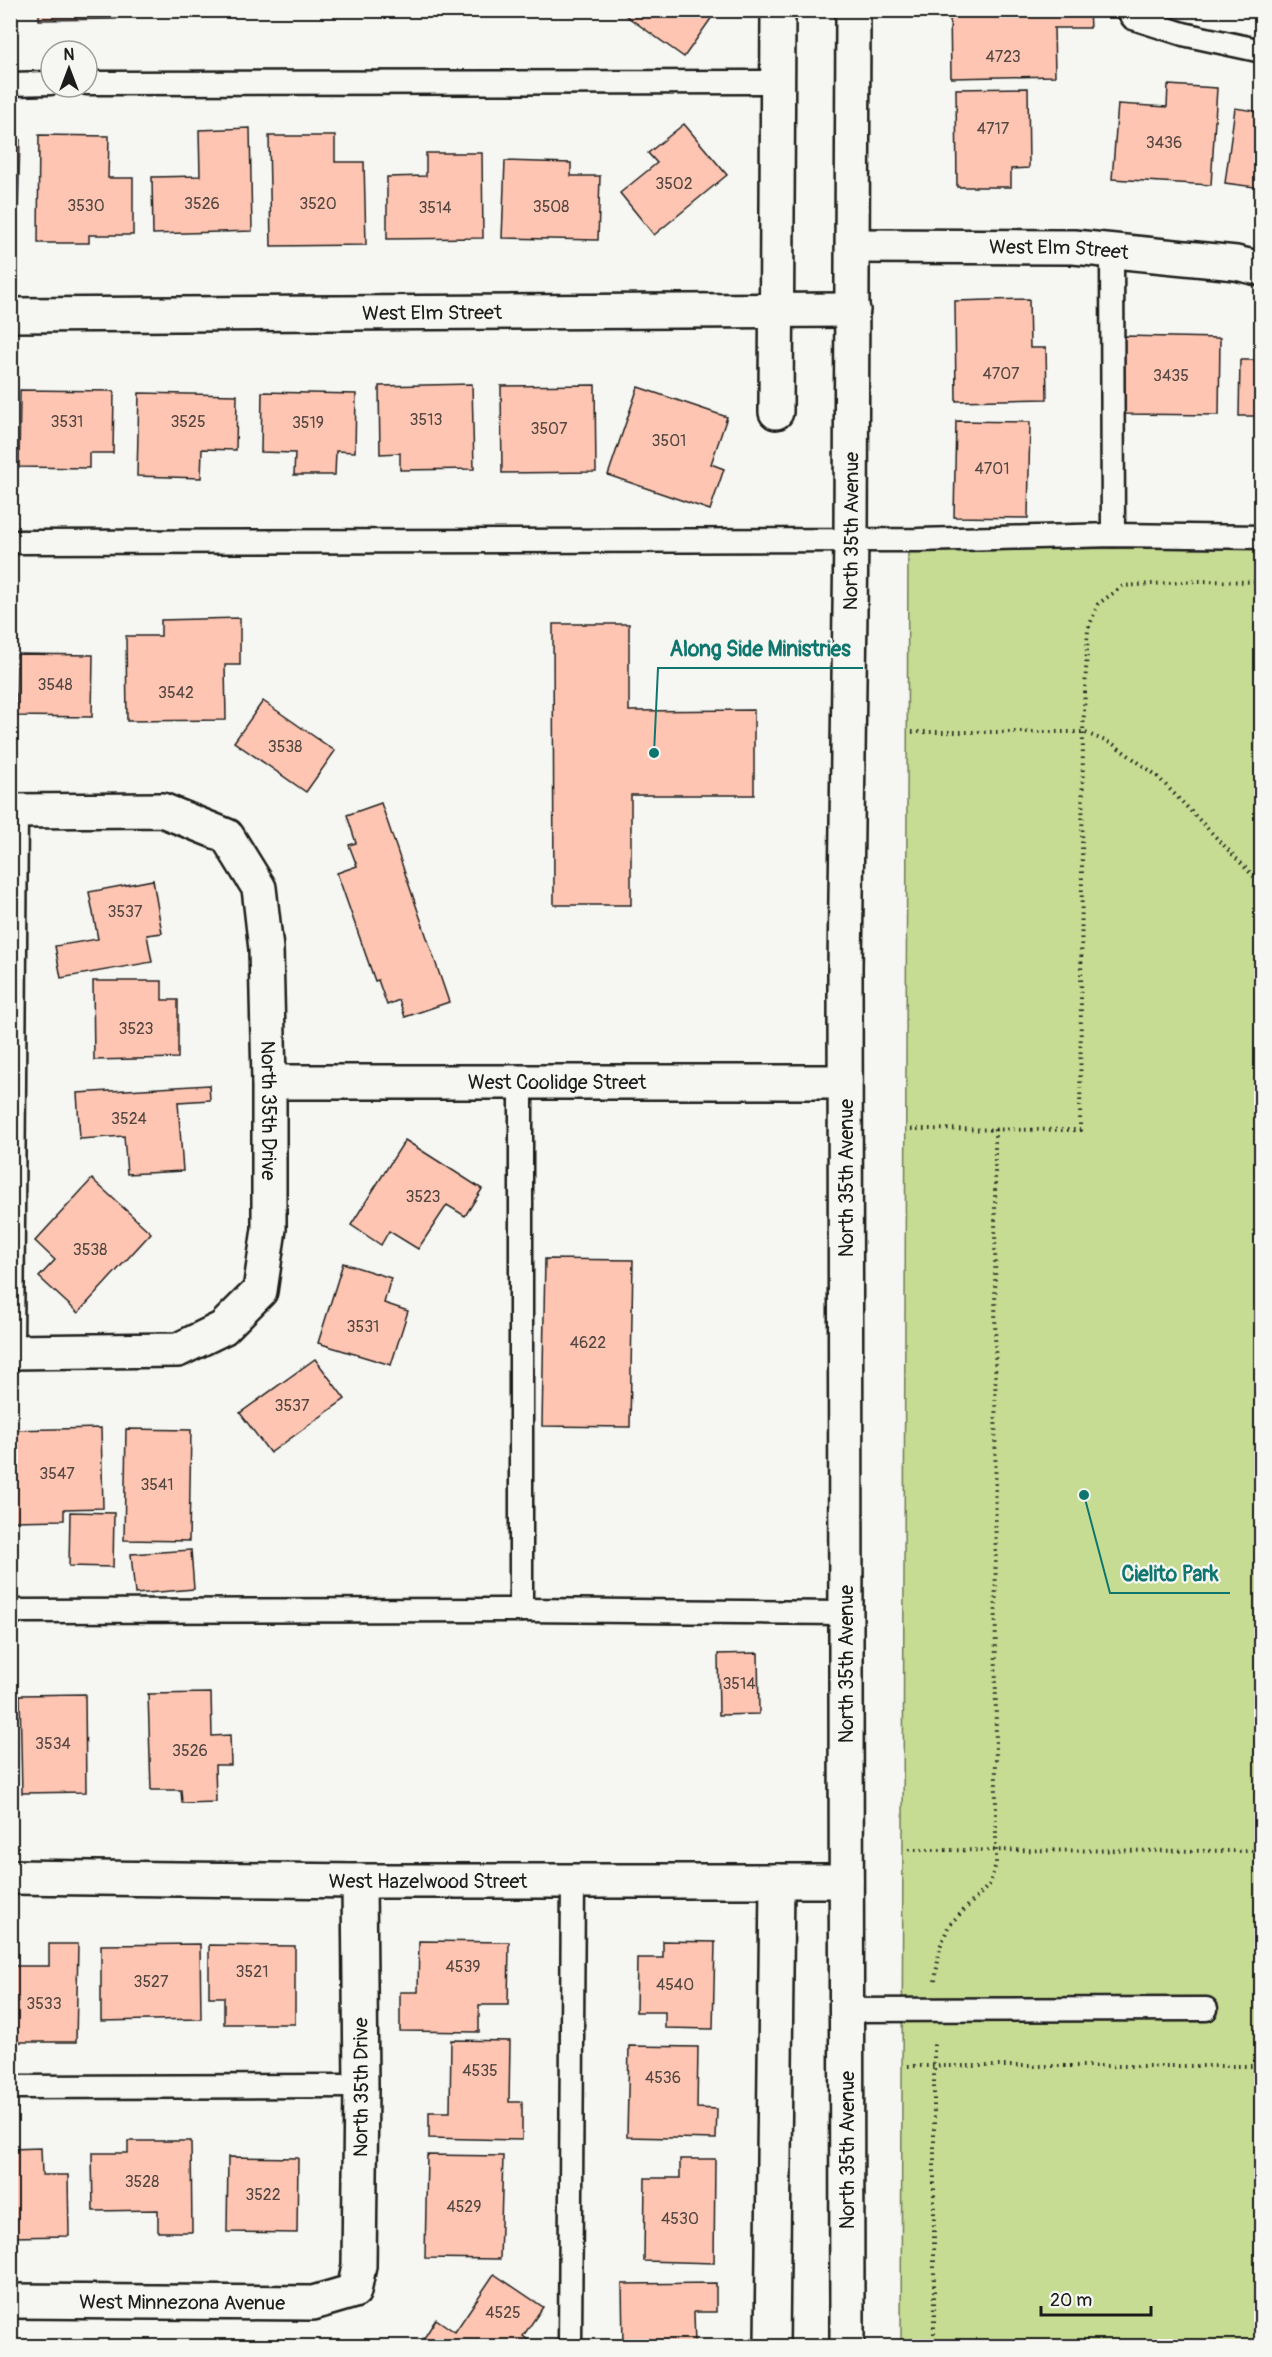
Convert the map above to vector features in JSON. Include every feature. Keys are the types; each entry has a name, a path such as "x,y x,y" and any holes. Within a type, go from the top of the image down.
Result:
{"street":[{"path":"776,412 778,10"},
{"name":"North 35th Avenue","path":"847,2346 845,1082 854,246 853,10"},
{"name":"West Elm Street","path":"854,246 1112,250 1236,263 1262,269"},
{"name":"West Elm Street","path":"10,315 853,310"},
{"name":"North 35th Drive","path":"11,1352 178,1350 223,1328 260,1291 269,1229 266,949 259,888 227,836 162,810 13,811"},
{"name":"West Coolidge Street","path":"269,1082 845,1082"},
{"name":"West Hazelwood Street","path":"10,1877 359,1881 573,1879 846,1881"},
{"name":"North 35th Drive","path":"354,2291 359,2266 361,2086 359,1881"},
{"path":"772,2346 777,1881"},
{"name":"West Minnezona Avenue","path":"10,2301 313,2303 354,2291"}],"lane":[{"path":"1128,10 1133,18 1183,34 1262,51"},
{"path":"99,83 777,82"},
{"path":"10,84 39,83"},
{"path":"1112,250 1113,535"},
{"path":"10,542 851,538 918,540 1113,535 1262,537"},
{"path":"11,1352 13,811"},
{"path":"521,1082 521,1610"},
{"path":"10,1611 521,1610 846,1613"},
{"path":"570,2346 573,1879"},
{"path":"846,2010 1206,2009"},
{"path":"10,2087 361,2086"}],"path":[{"path":"911,1129 1080,1130 1083,732 1088,629 1098,604 1123,586 1197,581 1262,582"},
{"path":"912,732 1083,732 1113,744 1156,775 1262,885"},
{"path":"934,2346 935,1976 940,1947 949,1925 989,1885 996,1864 995,1129"},
{"path":"909,1850 1262,1851"},
{"path":"908,2066 1262,2066"}],"green space":[{"path":"1261,548 1261,2346 901,2346 908,549"}],"building":[{"path":"39,10 116,10 116,19 39,20"},
{"path":"388,10 427,10 427,16 388,15"},
{"path":"504,10 602,10 602,13 504,14"},
{"path":"618,10 717,10 684,57"},
{"path":"950,10 1089,10 1090,28 1054,28 1055,76 951,78"},
{"path":"1168,85 1217,88 1211,185 1112,179 1118,104 1167,107"},
{"path":"1028,88 1029,168 1011,169 1011,187 957,187 956,89"},
{"path":"1262,107 1262,188 1225,183 1235,108 1261,112"},
{"path":"684,124 727,175 654,235 620,193 657,163 648,153"},
{"path":"250,128 252,231 153,234 152,177 200,176 199,130"},
{"path":"39,135 109,136 108,178 133,178 133,235 89,235 89,243 38,243"},
{"path":"269,136 335,136 335,162 364,162 366,245 271,246"},
{"path":"10,139 20,139 18,212 10,211"},
{"path":"426,153 482,153 483,238 387,239 387,177 426,176"},
{"path":"505,161 571,163 571,176 600,176 598,240 502,238"},
{"path":"1029,299 1030,348 1046,348 1047,399 956,401 955,301"},
{"path":"1123,336 1220,338 1219,415 1122,414"},
{"path":"1240,360 1262,360 1262,416 1239,416"},
{"path":"472,384 474,469 400,470 400,453 380,454 379,386"},
{"path":"595,385 596,472 502,473 501,386"},
{"path":"638,387 727,417 711,464 724,469 710,510 608,475"},
{"path":"20,390 114,391 113,453 89,453 89,468 19,467"},
{"path":"262,392 356,394 355,452 336,451 335,475 294,475 295,453 261,452"},
{"path":"139,393 237,395 236,450 202,449 201,478 137,476"},
{"path":"956,421 1030,422 1028,518 954,517"},
{"path":"240,618 240,665 225,665 226,720 127,721 126,636 161,636 161,620"},
{"path":"553,624 629,624 629,711 754,710 754,795 631,795 631,905 554,905"},
{"path":"17,654 93,655 92,717 16,716"},
{"path":"263,701 335,751 306,792 234,742"},
{"path":"381,803 449,1002 405,1017 399,1000 387,1005 378,980 375,981 337,873 357,866 349,845 356,843 347,815"},
{"path":"153,880 162,933 147,935 152,962 61,978 55,946 98,939 89,892"},
{"path":"93,981 162,981 162,1000 178,1000 178,1058 94,1060"},
{"path":"209,1085 210,1100 178,1102 183,1171 127,1174 124,1136 80,1139 77,1093"},
{"path":"405,1140 482,1189 465,1216 447,1205 418,1249 389,1231 381,1245 351,1225"},
{"path":"92,1179 151,1233 78,1313 39,1277 55,1260 35,1241"},
{"path":"545,1259 633,1260 630,1427 542,1426"},
{"path":"343,1263 391,1278 384,1303 408,1311 391,1365 318,1343"},
{"path":"315,1359 345,1399 270,1453 240,1413"},
{"path":"101,1428 103,1508 64,1509 64,1520 12,1521 10,1430"},
{"path":"126,1429 191,1430 189,1541 124,1540"},
{"path":"70,1512 114,1513 113,1567 69,1566"},
{"path":"191,1550 194,1589 135,1594 131,1554"},
{"path":"758,1653 759,1714 719,1715 718,1654"},
{"path":"211,1693 212,1736 230,1735 231,1765 215,1765 216,1802 182,1803 181,1790 151,1790 148,1694"},
{"path":"85,1694 86,1792 22,1793 20,1695"},
{"path":"419,1941 509,1942 508,2005 479,2005 479,2032 400,2031 400,1992 418,1992"},
{"path":"663,1941 715,1942 713,2029 665,2028 665,2012 636,2012 637,1958 663,1958"},
{"path":"49,1944 78,1944 76,2042 10,2042 10,1966 49,1966"},
{"path":"200,1944 201,2019 101,2021 101,1945"},
{"path":"209,1945 295,1946 295,2024 224,2024 224,1997 209,1997"},
{"path":"451,2040 510,2041 509,2102 522,2102 522,2140 429,2138 429,2112 450,2112"},
{"path":"629,2046 698,2047 697,2108 717,2109 716,2139 627,2137"},
{"path":"128,2141 191,2141 192,2232 158,2232 158,2210 93,2211 92,2153 128,2153"},
{"path":"41,2148 42,2175 68,2175 69,2236 10,2237 10,2149"},
{"path":"427,2155 503,2156 500,2259 425,2258"},
{"path":"228,2157 298,2158 297,2233 227,2232"},
{"path":"680,2159 715,2159 714,2263 644,2261 645,2178 680,2178"},
{"path":"494,2274 543,2307 523,2336 532,2343 530,2346 426,2346 421,2343 436,2319 455,2332"},
{"path":"716,2283 716,2312 694,2312 695,2346 623,2346 622,2284"}],"place":[{"name":"Along Side Ministries","path":"654,753"},
{"name":"Cielito Park","path":"1084,1495"}]}
